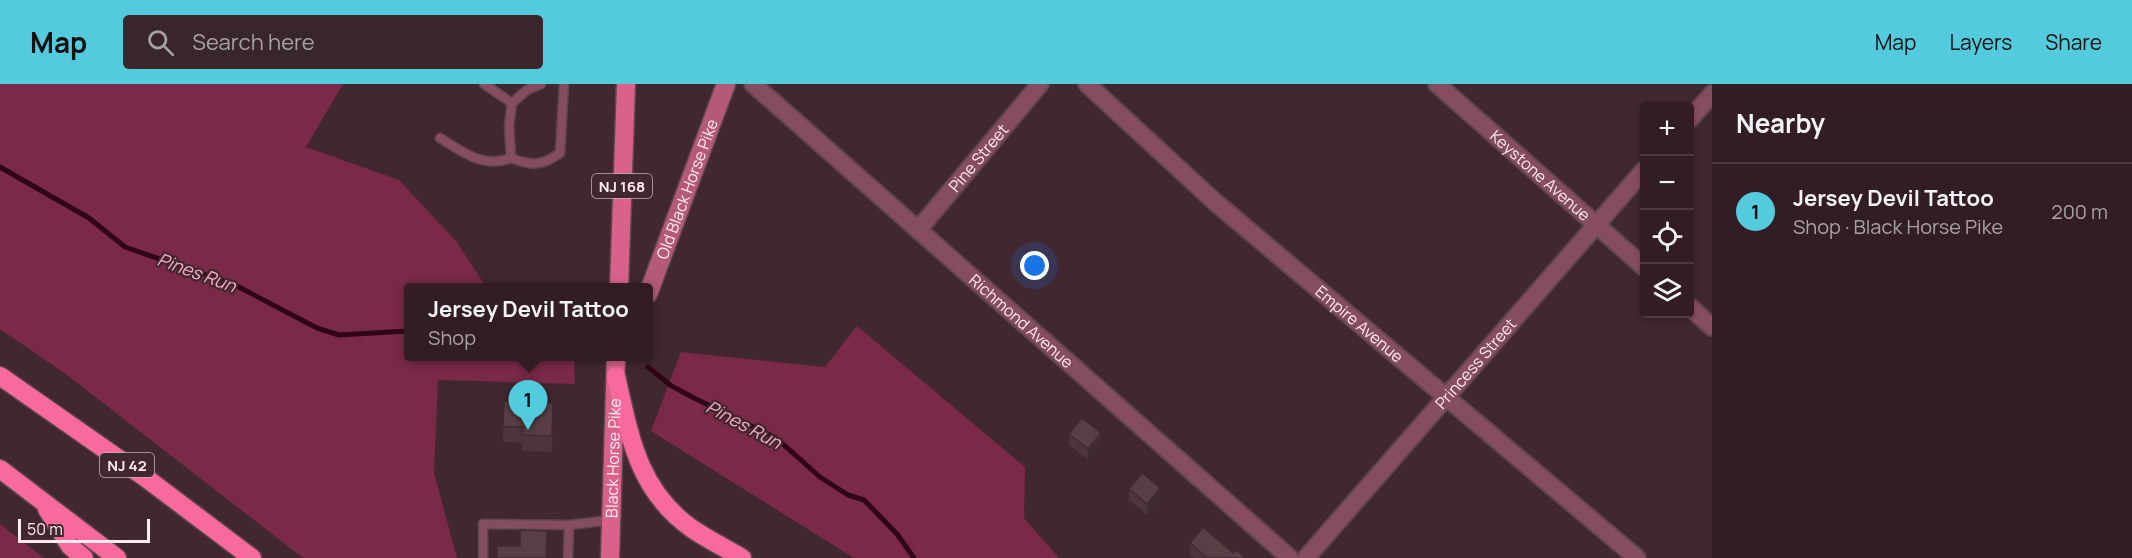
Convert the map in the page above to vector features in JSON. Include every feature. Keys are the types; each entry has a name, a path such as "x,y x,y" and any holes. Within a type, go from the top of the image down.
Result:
{"highway":[{"name":"NJ 42","path":"0,376 146,478 252,558"},
{"path":"616,376 633,446 643,474 662,503 691,528 742,558"},
{"path":"0,470 117,558"},
{"path":"41,500 70,546 84,558"}],"main road":[{"name":"NJ 168","path":"619,283 626,84"},
{"name":"Black Horse Pike","path":"610,558 616,361"}],"street":[{"name":"Old Black Horse Pike","path":"652,283 726,84"},
{"name":"Richmond Avenue","path":"753,84 1290,558"},
{"name":"Pine Street","path":"918,230 1040,84"},
{"name":"Empire Avenue","path":"1087,84 1215,202 1448,396 1637,558"},
{"name":"Keystone Avenue","path":"1437,84 1641,264"},
{"path":"1694,114 1712,94"},
{"name":"Princess Street","path":"1306,558 1640,175"},
{"path":"1694,311 1712,327"},
{"path":"616,376 622,361"}],"lane":[{"path":"484,84 512,103"},
{"path":"511,158 509,126 512,103 527,90 541,84"},
{"path":"440,138 476,159 499,163 511,158 526,164 545,164 560,153 564,84"},
{"path":"483,558 483,524 568,525 612,520"},
{"path":"568,525 568,558"}],"shaded area":[{"path":"0,84 343,84 306,147 399,180 456,241 483,283 404,283 404,361 574,361 575,384 438,380 434,473 457,558 303,558 67,375 0,329"},
{"path":"857,326 1025,467 1024,518 1059,558 854,558 651,431 681,352 825,367"},
{"path":"0,524 44,558 0,558"}],"building":[{"path":"504,401 553,403 552,436 522,435 523,427 503,427"},
{"path":"1082,418 1101,433 1088,449 1069,434"},
{"path":"1142,473 1160,488 1147,504 1129,489"},
{"path":"1203,527 1233,553 1237,550 1245,558 1207,558 1190,543"},
{"path":"520,530 547,531 546,558 497,558 497,546 520,546"}],"waterway":[{"name":"Pines Run","path":"0,167 89,218 125,247 235,285 317,328 339,335 404,331"},
{"name":"Pines Run","path":"648,367 670,385 776,438 820,477 848,495 864,500 897,534 914,558"}],"place":[{"name":"Jersey Devil Tattoo","path":"528,430"}]}
